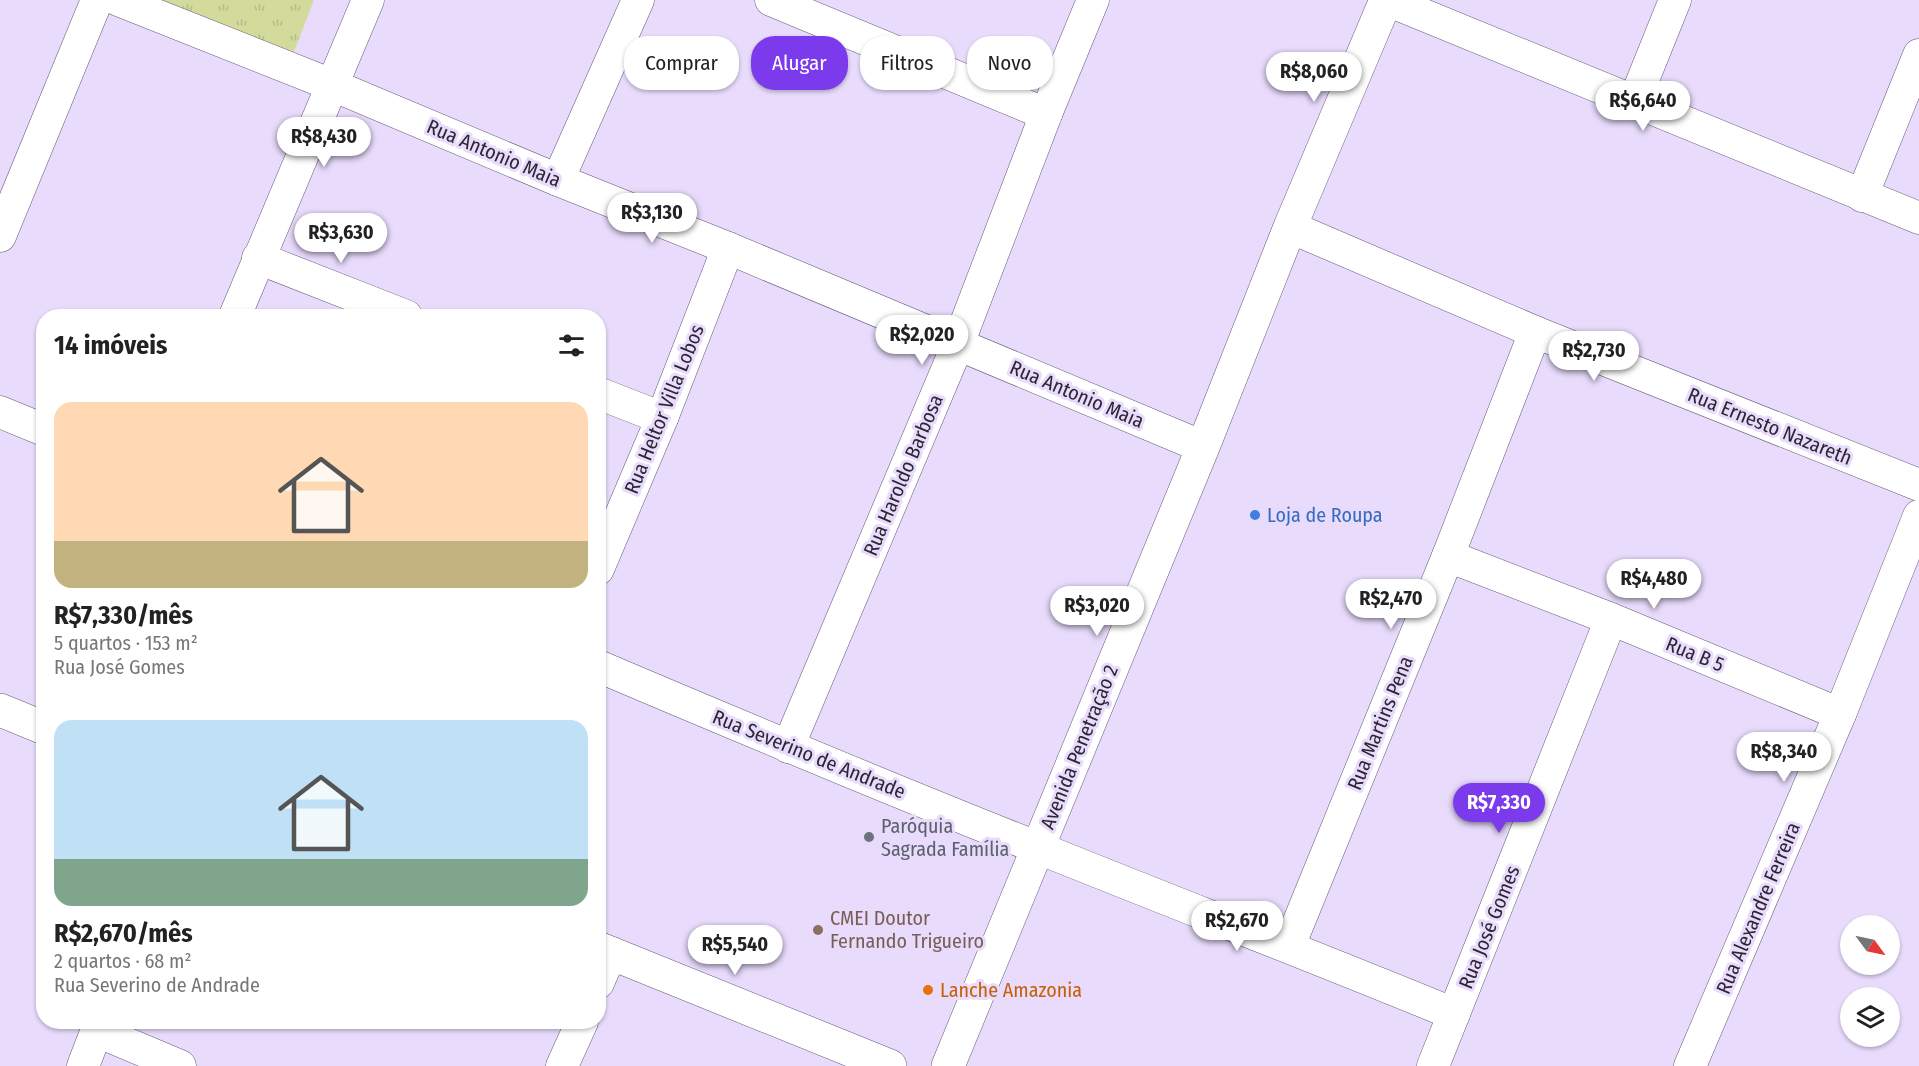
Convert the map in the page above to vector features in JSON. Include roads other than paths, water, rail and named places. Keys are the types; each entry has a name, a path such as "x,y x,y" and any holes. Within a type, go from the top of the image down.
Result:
{"street":[{"path":"3,219 97,0"},
{"name":"Rua Antonio Maia","path":"118,0 332,85 558,180 728,248 1203,447"},
{"path":"238,309 368,0"},
{"path":"558,180 638,0"},
{"path":"771,0 822,9 1046,114"},
{"name":"Rua Haroldo Barbosa","path":"788,747 958,344 1046,114 1093,0"},
{"path":"1386,0 1919,218"},
{"name":"Avenida Penetração 2","path":"948,1066 1203,447 1290,227 1386,0"},
{"path":"1634,102 1675,0"},
{"path":"1862,196 1919,55"},
{"name":"Rua Ernesto Nazareth","path":"1290,227 1535,332 1919,485"},
{"name":"Rua Heltor Villa Lobos","path":"606,550 662,418 728,248"},
{"path":"258,258 387,309"},
{"name":"Rua Martins Pena","path":"1289,946 1448,556 1535,332"},
{"path":"606,396 662,418"},
{"path":"0,412 36,427"},
{"name":"Rua Alexandre Ferreira","path":"1690,1066 1840,714 1919,516"},
{"name":"Rua B 5","path":"1448,556 1611,619 1840,714"},
{"name":"Rua José Gomes","path":"1433,1066 1611,619"},
{"name":"Rua Severino de Andrade","path":"606,669 788,747 1454,1014"},
{"path":"0,710 36,725"},
{"path":"606,950 835,1056 890,1066"},
{"path":"83,1066 97,1029"},
{"path":"104,1029 180,1066"},
{"path":"562,1066 579,1029"}],"place":[{"name":"Loja de Roupa","path":"1255,515"},
{"name":"Paróquia Sagrada Família","path":"869,837"},
{"name":"CMEI Doutor Fernando Trigueiro","path":"818,930"},
{"name":"Lanche Amazonia","path":"928,990"}]}
